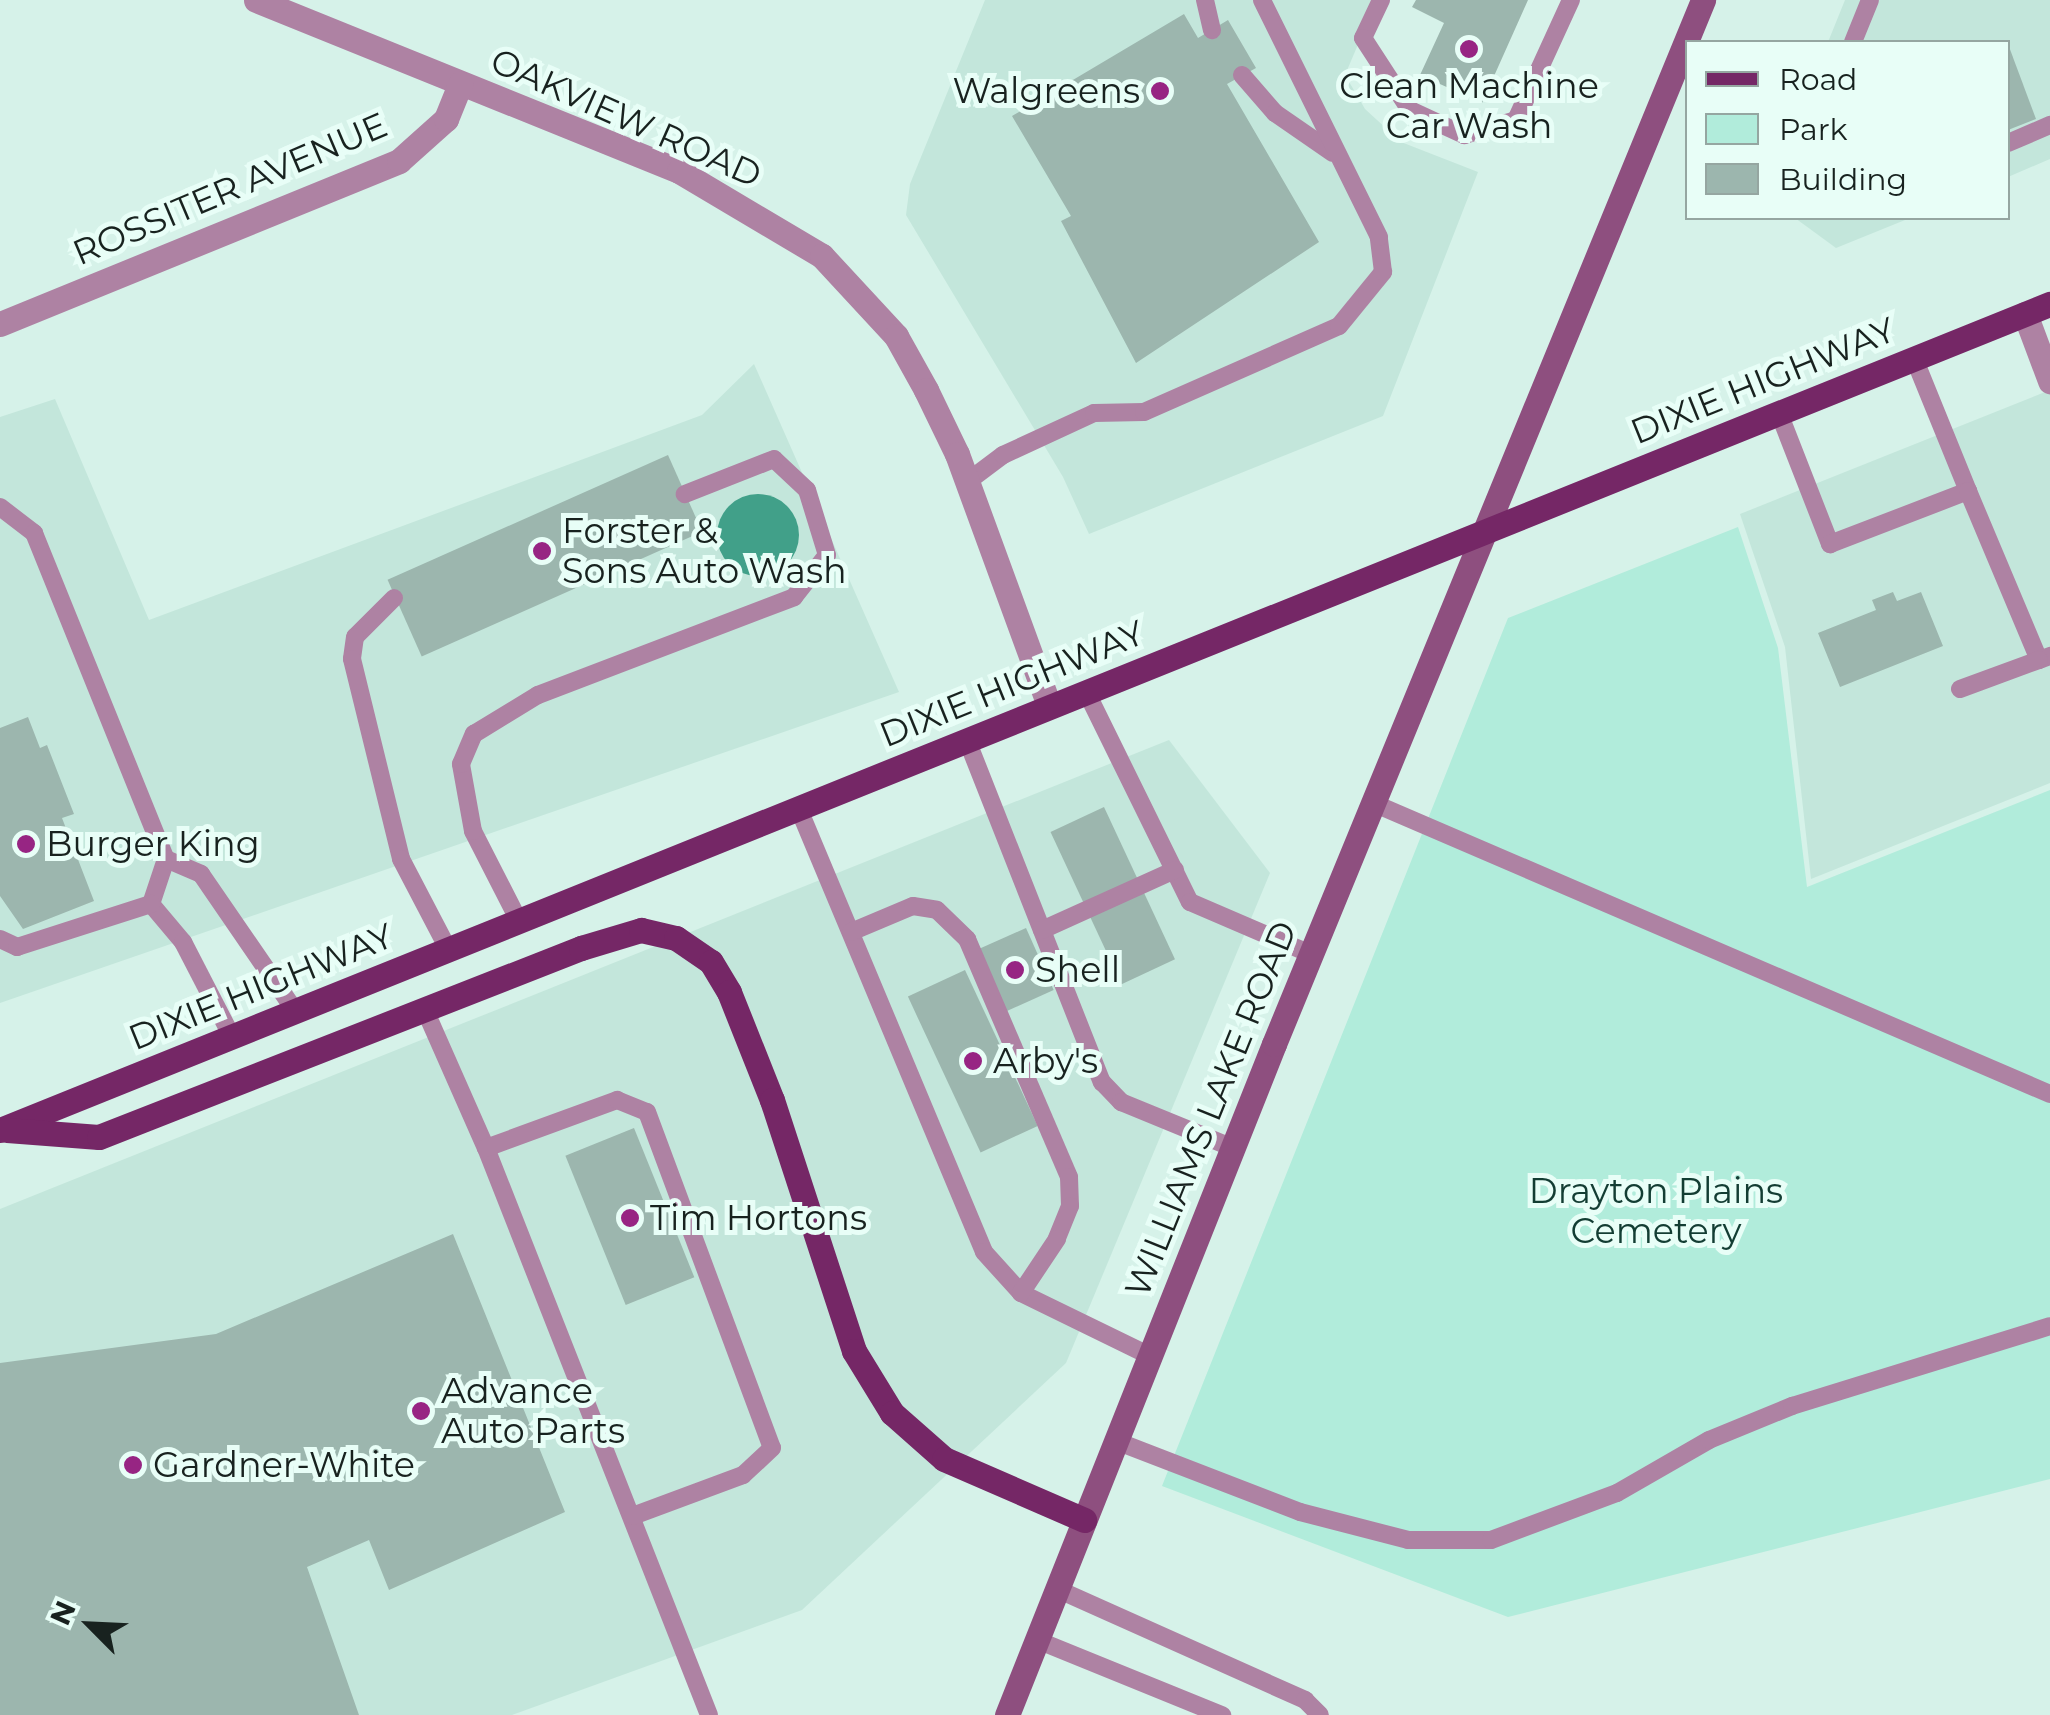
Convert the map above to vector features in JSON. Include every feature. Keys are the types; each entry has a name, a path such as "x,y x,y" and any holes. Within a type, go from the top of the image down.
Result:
{"main road":[{"name":"WILLIAMS LAKE ROAD","path":"1688,40 1704,0"},
{"name":"WILLIAMS LAKE ROAD","path":"1007,1715 1311,954 1685,47"},
{"name":"DIXIE HIGHWAY","path":"1,1130 2050,304"},
{"path":"1,1130 98,1137 642,930 676,938 712,962 772,1100 854,1351 892,1413 944,1458 1084,1520"}],"street":[{"name":"OAKVIEW ROAD","path":"256,0 678,171 822,256 896,336 967,482 1049,706"},
{"name":"ROSSITER AVENUE","path":"0,324 400,161 446,119 460,84"},
{"path":"2025,314 2050,381"}],"lane":[{"path":"1205,0 1212,30"},
{"path":"967,482 1002,455 1094,413 1144,412 1339,326 1382,272 1380,237 1334,153 1262,0"},
{"path":"1381,0 1363,38 1410,110 1464,135 1516,120 1571,0"},
{"path":"1854,40 1870,0"},
{"path":"1242,75 1275,113 1334,153"},
{"path":"2010,142 2050,126"},
{"path":"1914,358 1968,491 2044,658 1960,690"},
{"path":"1779,413 1830,544 1968,491"},
{"path":"519,921 473,832 461,764 474,734 538,694 794,597 827,555 808,490 774,459 685,494"},
{"path":"0,508 34,533 166,858 152,904"},
{"path":"394,598 354,637 352,660 401,860 448,949"},
{"path":"1086,691 1190,902 1311,954"},
{"path":"966,740 1102,1082 1121,1102 1233,1148"},
{"path":"1374,802 2050,1094"},
{"path":"798,808 984,1252 1021,1293 1150,1356"},
{"path":"166,858 201,874 295,1012"},
{"path":"1042,930 1175,870"},
{"path":"0,939 17,948 152,904"},
{"path":"152,904 183,942 232,1038"},
{"path":"850,932 913,906 937,910 966,939 1069,1177 1070,1206 1057,1239 1021,1293"},
{"path":"426,1010 486,1148 709,1715"},
{"path":"486,1148 617,1100 647,1112 772,1448 743,1476 633,1516"},
{"path":"1116,1441 1336,1521 1408,1540 1491,1540 1617,1493 1709,1440 1792,1406 2050,1326"},
{"path":"1057,1590 1304,1700 1320,1715"},
{"path":"1037,1640 1222,1715"}],"shaded area":[{"path":"985,0 1377,0 1345,75 1365,109 1401,142 1478,172 1383,416 1089,534 1063,477 906,215 910,184"},
{"path":"1845,0 2050,0 2050,159 2010,176 2010,40 1829,40"},
{"path":"1798,220 1905,220 1836,248"},
{"path":"754,364 899,692 0,1003 0,417 55,399 149,620 702,415"},
{"path":"2050,390 2050,783 1811,879 1785,647 1740,514"},
{"path":"750,494 766,494 792,512 799,535 796,551 787,564 766,576 750,576 724,558 717,543 717,527 735,501"},
{"path":"1169,740 1270,873 1066,1363 802,1610 512,1715 0,1715 0,1209"}],"green space":[{"name":"Drayton Plains Cemetery","path":"1738,527 1778,648 1807,887 2050,790 2050,1479 1508,1617 1162,1486 1508,618"}],"building":[{"name":"Clean Machine Car Wash","path":"1416,0 1528,0 1482,103 1420,75 1444,23 1412,7"},
{"name":"Walgreens","path":"1184,14 1198,38 1228,20 1256,68 1227,84 1319,242 1136,363 1061,221 1071,216 1012,116"},
{"path":"2010,49 2036,119 2010,129"},
{"name":"Forster & Sons Auto Wash","path":"668,455 702,532 422,657 388,580"},
{"path":"1893,592 1897,601 1921,592 1943,646 1840,687 1818,633 1876,610 1872,600"},
{"path":"28,717 40,748 47,745 74,814 62,818 94,901 23,929 0,896 0,728"},
{"path":"1104,807 1175,959 1122,984 1051,832"},
{"name":"Shell","path":"1026,928 1054,990 1002,1013 975,951"},
{"name":"Arby's","path":"965,970 1038,1126 981,1153 908,997"},
{"name":"Tim Hortons","path":"634,1128 694,1277 626,1305 565,1156"},
{"path":"453,1234 565,1512 389,1590 369,1540 307,1567 359,1715 0,1715 0,1363 216,1334"}],"place":[{"name":"Clean Machine Car Wash","path":"1469,49"},
{"name":"Walgreens","path":"1160,91"},
{"name":"Forster & Sons Auto Wash","path":"542,551"},
{"name":"Burger King","path":"26,844"},
{"name":"Shell","path":"1015,970"},
{"name":"Arby's","path":"973,1061"},
{"name":"Tim Hortons","path":"630,1218"},
{"name":"Advance Auto Parts","path":"421,1411"},
{"name":"Gardner-White","path":"133,1465"}]}
